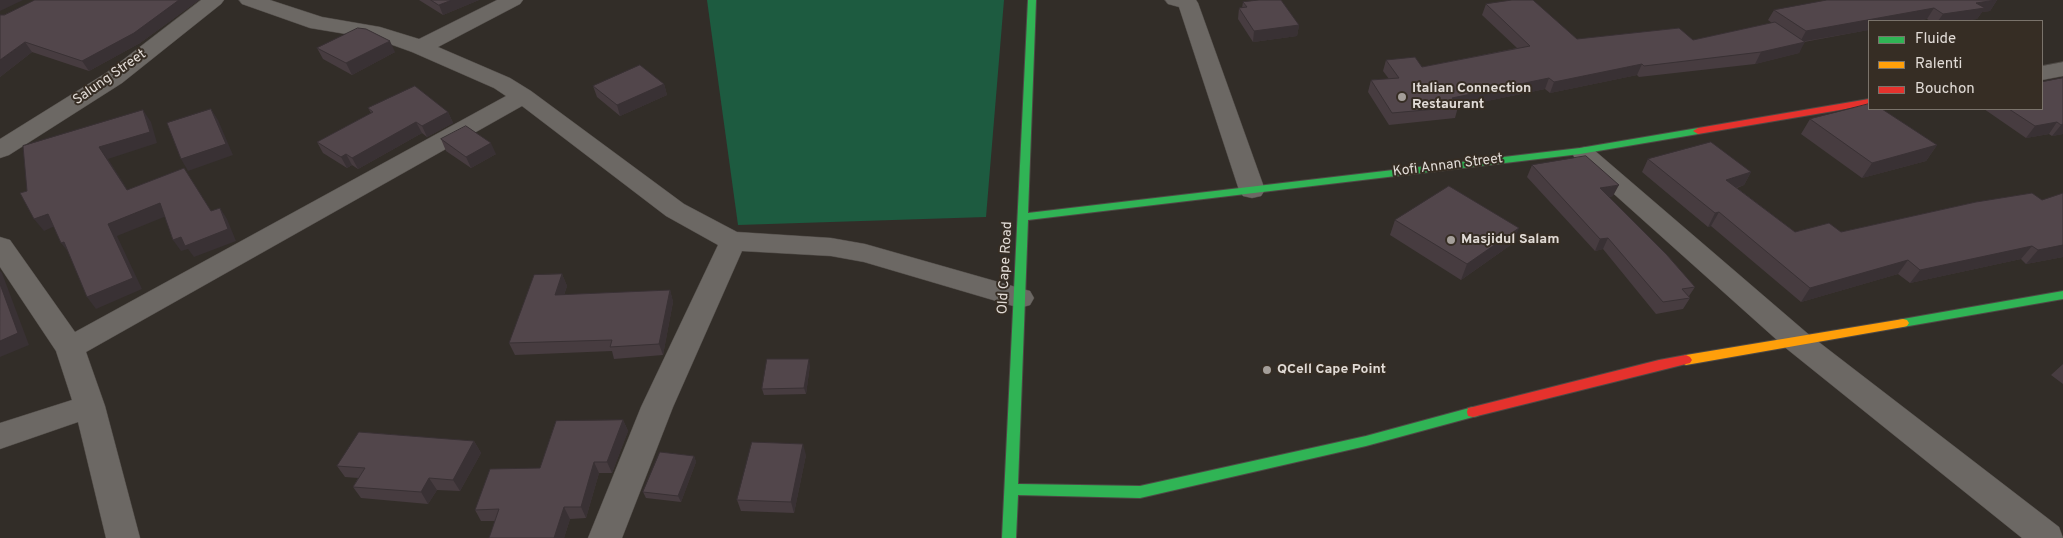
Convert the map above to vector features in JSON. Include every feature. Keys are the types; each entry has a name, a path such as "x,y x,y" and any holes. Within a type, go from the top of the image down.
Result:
{"street":[{"name":"Salung Street","path":"0,150 114,78 214,0"},
{"path":"249,0 318,23 380,33 420,47 502,83 523,96 675,210 733,241 831,247 865,252 1020,298"},
{"path":"420,47 513,0"},
{"name":"Old Cape Road","path":"1009,538 1032,0"},
{"path":"1184,1 1252,190"},
{"path":"2043,73 2063,69"},
{"path":"70,348 523,96"},
{"name":"Kofi Annan Street","path":"1024,217 1580,151 1868,102"},
{"path":"1580,151 1797,341 2047,538"},
{"path":"605,538 657,407 733,241"},
{"path":"0,246 70,348 90,406 123,538"},
{"path":"1011,489 1140,492 1366,441 1496,406 1659,366 2063,295"},
{"path":"0,436 90,406"}],"green space":[{"path":"707,0 1004,0 986,217 738,225"}],"building":[{"path":"35,0 179,0 134,33 82,61 25,42 0,60 0,15 4,15"},
{"path":"431,0 452,0 439,5"},
{"path":"1281,0 1299,25 1254,31 1239,8 1247,7 1243,2"},
{"path":"1512,0 1533,0 1577,39 1679,28 1693,40 1775,22 1805,42 1761,52 1644,66 1642,64 1554,82 1549,78 1452,98 1458,107 1392,113 1371,80 1399,78 1386,60 1415,57 1422,67 1530,46 1486,4"},
{"path":"1827,0 1996,0 1976,3 1985,8 1943,14 1934,8 1806,31 1774,10"},
{"path":"358,28 366,29 390,41 346,63 317,48"},
{"path":"640,65 664,84 617,105 593,86"},
{"path":"2063,78 2063,124 2061,125 2057,122 2035,126 2011,110 2043,110 2043,82"},
{"path":"415,86 448,112 422,126 416,122 352,158 346,154 341,157 317,142 373,112 368,108"},
{"path":"1868,104 1868,110 1884,110 1937,145 1872,163 1810,119"},
{"path":"211,109 226,144 181,159 167,123"},
{"path":"143,110 150,132 99,147 127,190 184,168 211,211 220,208 228,229 185,246 181,237 173,240 160,203 108,224 133,278 87,297 64,242 61,243 48,214 34,219 20,193 27,191 23,146"},
{"path":"466,126 491,143 466,157 441,139"},
{"path":"1711,142 1751,172 1726,180 1795,232 1829,223 1841,232 1976,202 2032,193 2042,200 2063,193 2063,245 2038,250 2032,246 1920,270 1908,260 1810,288 1719,212 1715,213 1648,159"},
{"path":"1586,156 1619,185 1600,188 1667,255 1695,287 1682,289 1690,298 1663,302 1608,238 1600,239 1532,165"},
{"name":"Masjidul Salam","path":"1449,186 1519,228 1467,264 1395,220"},
{"path":"562,274 555,295 670,290 659,344 610,347 612,340 509,343 534,275"},
{"path":"0,284 18,333 0,341"},
{"path":"767,359 809,359 804,388 762,389"},
{"path":"623,420 607,462 594,462 581,507 564,507 554,538 489,538 499,509 475,510 490,469 540,468 556,421"},
{"path":"359,432 474,441 453,480 429,478 421,492 353,487 365,468 337,466"},
{"path":"752,442 803,444 791,502 737,500"},
{"path":"660,452 694,456 678,496 643,492"}],"traffic: fast":[{"path":"1009,538 1032,0"},
{"path":"1024,217 1580,151 1698,131"},
{"path":"1903,323 2063,295"},
{"path":"1011,489 1140,492 1366,441 1473,412"}],"traffic: slow":[{"path":"1686,360 1903,323"}],"traffic: jam":[{"path":"1698,131 1868,102"},
{"path":"1473,412 1659,365 1686,360"}],"place":[{"name":"Italian Connection Restaurant","path":"1402,97"},
{"name":"Masjidul Salam","path":"1451,240"},
{"name":"QCell Cape Point","path":"1267,370"}]}
